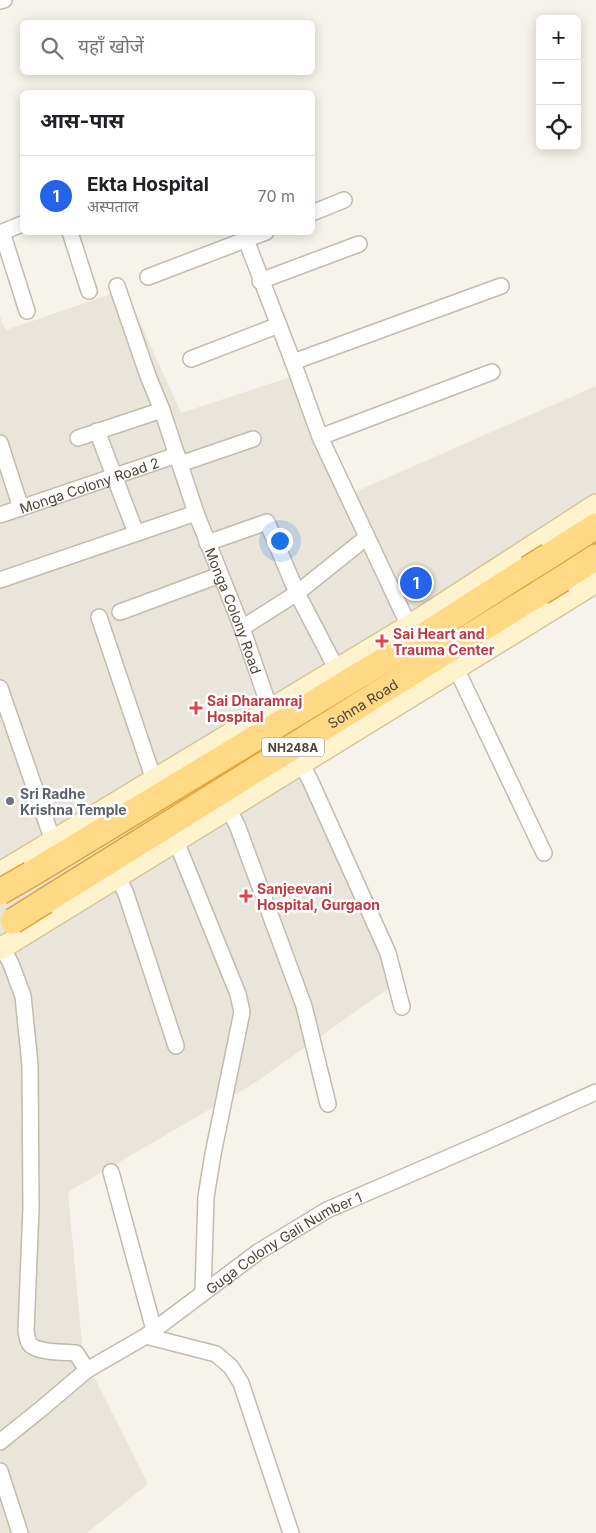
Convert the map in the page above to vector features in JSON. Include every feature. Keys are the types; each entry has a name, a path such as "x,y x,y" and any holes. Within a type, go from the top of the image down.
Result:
{"highway":[{"name":"Sohna Road","path":"2,878 30,874 406,647 536,557 596,526"},
{"name":"Sohna Road","path":"4,937 45,901 551,598 562,579 596,557"}],"main road":[{"path":"40,925 2,878 53,841 270,709 409,626 536,557 596,505"},
{"path":"536,557 551,598"},
{"path":"4,937 40,925 456,668 551,598 596,582"}],"street":[{"path":"0,1 4,0"},
{"path":"315,212 344,200"},
{"path":"20,225 1,232 27,311"},
{"path":"71,235 89,291"},
{"path":"148,276 244,237 320,437 409,626"},
{"path":"260,280 359,244"},
{"name":"Monga Colony Road","path":"117,286 148,376 162,410 196,513 242,628 270,709"},
{"path":"293,362 501,286"},
{"path":"191,359 279,325"},
{"path":"320,437 492,372"},
{"path":"78,438 162,410"},
{"path":"97,431 136,533"},
{"name":"Monga Colony Road 2","path":"0,515 114,475 179,460 253,439"},
{"path":"0,443 21,508"},
{"path":"0,580 196,513"},
{"path":"207,543 267,522 297,593 337,670"},
{"path":"242,628 297,593 367,538"},
{"path":"120,612 220,575"},
{"path":"99,617 154,780"},
{"path":"456,668 544,853"},
{"path":"0,688 53,841"},
{"path":"301,763 388,953 402,1006"},
{"path":"228,808 238,826 304,1006 328,1104"},
{"path":"176,841 238,994 242,1012 206,1197 203,1293"},
{"path":"118,876 126,894 176,1046"},
{"path":"4,937 11,964 23,996 30,1065 31,1208 26,1331 28,1341 32,1347 76,1353 87,1370"},
{"name":"Guga Colony Gali Number 1","path":"0,1442 87,1370 150,1333 258,1252 327,1210 596,1092"},
{"path":"111,1172 150,1333 216,1354 231,1367 242,1383 291,1533"},
{"path":"0,1471 20,1533"}],"shaded area":[{"path":"125,289 181,413 300,374 348,495 596,386 596,573 307,757 399,981 253,1084 68,1192 83,1355 148,1484 87,1533 0,1533 0,317 6,330"}],"place":[{"name":"Ekta Hospital","path":"416,583"},
{"name":"Sai Heart and Trauma Center","path":"382,641"},
{"name":"Sai Dharamraj Hospital","path":"196,708"},
{"name":"Sri Radhe Krishna Temple","path":"10,801"},
{"name":"Sanjeevani Hospital, Gurgaon","path":"246,896"}]}
